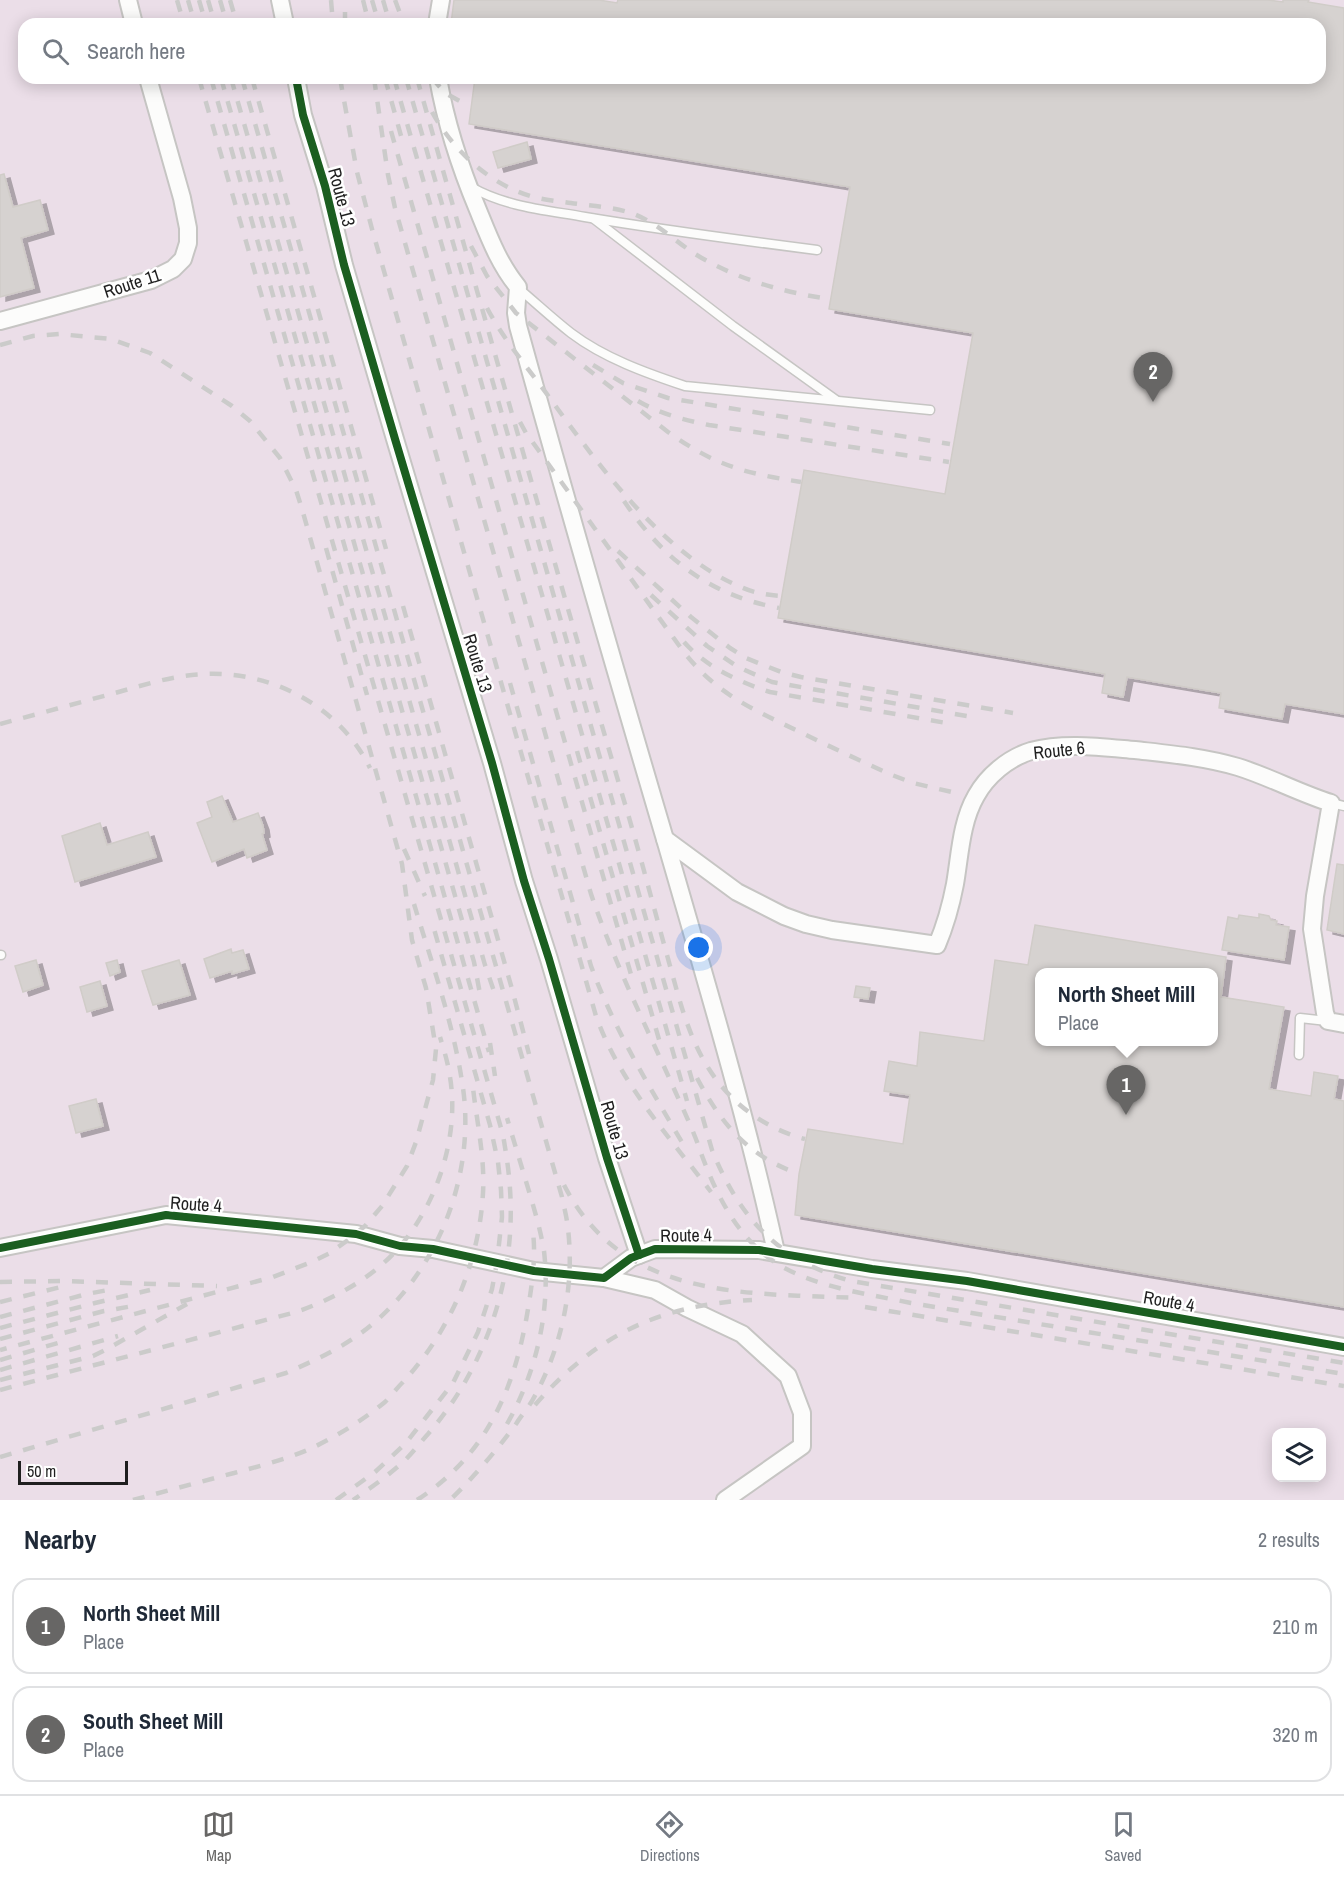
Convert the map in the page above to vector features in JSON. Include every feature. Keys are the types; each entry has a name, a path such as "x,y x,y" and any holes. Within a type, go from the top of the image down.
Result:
{"street":[{"path":"128,0 132,18"},
{"path":"280,0 284,18"},
{"path":"438,18 441,0"},
{"name":"Route 11","path":"0,321 151,280 173,269 183,259 188,243 186,212 150,84"},
{"name":"Route 13","path":"297,84 303,115 325,186 344,265 492,763 524,881 607,1158 639,1255"},
{"path":"439,84 452,143 468,186 494,250 506,273 518,287 516,314 518,326 560,481 739,1097 776,1252"},
{"name":"Route 6","path":"665,839 737,892 784,916 832,930 937,945 953,896 965,822 970,807 986,782 1014,758 1030,751 1074,746 1103,747 1172,754 1237,767 1338,805 1315,896 1312,929 1321,996 1336,1022"},
{"name":"Route 4","path":"0,1248 166,1215 356,1234 400,1246 433,1249 534,1271 604,1278 630,1258 656,1249 759,1250 872,1269 967,1281 1344,1347"},
{"path":"604,1278 655,1290 742,1334 788,1376 802,1413 802,1446 725,1500"}],"lane":[{"path":"468,186 484,195 503,201 594,218 817,250"},
{"path":"594,218 733,326 838,401"},
{"path":"518,287 580,339 613,358 654,376 685,386 930,410"},
{"path":"1299,1054 1300,1018 1336,1022"}],"shaded area":[{"path":"0,0 1344,0 1344,1500 0,1500"}],"building":[{"path":"454,0 599,0 617,3 618,0 1268,0 1283,2 1283,0 1309,0 1308,2 1344,8 1344,714 1285,704 1282,719 1219,708 1221,693 1127,677 1123,697 1102,693 1105,674 778,618 804,470 945,494 973,333 829,309 850,187 469,124 474,84 1326,84 1326,18 452,18"},
{"path":"527,142 531,159 498,168 493,152"},
{"path":"4,174 13,207 40,200 48,230 21,238 34,288 0,297 0,175"},
{"path":"222,796 233,822 258,813 267,850 247,858 244,849 212,862 197,823 212,817 207,802"},
{"path":"100,823 107,845 148,832 156,857 75,882 62,836"},
{"path":"1337,864 1344,865 1344,934 1327,930"},
{"path":"1259,914 1277,921 1276,925 1289,927 1284,960 1222,950 1228,917 1238,919 1239,915 1259,918"},
{"path":"1035,925 1226,957 1221,997 1284,1007 1269,1089 1311,1096 1314,1072 1338,1076 1334,1099 1344,1101 1344,1307 795,1215 799,1174 808,1129 903,1144 910,1095 884,1091 889,1061 917,1066 920,1032 984,1041 995,960 1028,965"},
{"path":"231,949 232,953 243,950 249,969 232,974 232,971 210,978 204,959"},
{"path":"36,960 43,985 23,992 15,966"},
{"path":"117,960 120,972 110,976 106,963"},
{"path":"179,960 190,995 153,1005 142,971"},
{"path":"100,981 107,1006 87,1012 80,987"},
{"path":"856,986 870,988 868,999 854,997"},
{"path":"96,1099 103,1126 76,1133 69,1106"}],"railway":[{"path":"177,0 182,18"},
{"path":"188,0 193,18"},
{"path":"199,0 204,18"},
{"path":"208,0 213,18"},
{"path":"220,0 225,18"},
{"path":"230,0 235,18"},
{"path":"331,0 332,18"},
{"path":"345,0 345,18"},
{"path":"363,0 368,18"},
{"path":"372,0 377,18"},
{"path":"383,0 388,18"},
{"path":"395,0 402,18"},
{"path":"201,84 503,1135 509,1176 511,1222 508,1255 502,1288 481,1351 448,1408 405,1461 353,1500"},
{"path":"213,84 489,1052"},
{"path":"223,84 474,962 481,999"},
{"path":"233,84 496,997"},
{"path":"244,84 562,1197 568,1225 570,1251 567,1296 564,1318 551,1361 532,1401 493,1454 450,1500"},
{"path":"254,84 386,549"},
{"path":"341,84 357,172 372,229 596,1016 618,1064 646,1108 711,1192"},
{"path":"375,84 395,208 591,894 619,966 687,1117 712,1181 726,1208 743,1233 780,1266 816,1281 854,1292 1344,1374"},
{"path":"387,84 403,143"},
{"path":"396,84 687,1101"},
{"path":"408,84 712,1150 735,1197 765,1234 782,1249 825,1272 851,1281 1344,1363"},
{"path":"419,84 689,1028 709,1069 739,1104 763,1122 805,1139"},
{"path":"437,84 445,93 469,106"},
{"path":"432,112 461,152 500,183 530,196 611,208 634,214 658,227 695,254 727,271 794,293 829,299"},
{"path":"391,131 634,985"},
{"path":"471,246 487,276 516,313 668,432 701,453 731,466 801,482"},
{"path":"487,308 509,343 588,450 659,531 685,554 713,573 751,591 781,596"},
{"path":"0,345 33,336 59,334 111,339 150,353 232,406 250,421 280,458 296,490 302,509 402,864 412,940 426,988 436,1049 433,1080 407,1166 382,1206 365,1226 330,1253 273,1277 0,1350"},
{"path":"593,365 623,383 668,398 950,444"},
{"path":"638,401 664,413 709,425 949,462"},
{"path":"520,422 683,651 710,680 753,709 859,760 913,783 956,793"},
{"path":"624,501 655,540 690,571 709,584 731,594 779,608"},
{"path":"326,548 367,695"},
{"path":"618,551 691,617 746,658 781,672 801,677 1013,713"},
{"path":"651,595 707,646 738,667 772,682 978,718"},
{"path":"403,606 529,1054"},
{"path":"684,642 702,659 724,673 770,692 952,724"},
{"path":"0,724 171,678 205,674 230,675 279,686 302,697 341,727 357,746 370,768"},
{"path":"510,683 591,966 621,1035 683,1144"},
{"path":"577,751 660,1043"},
{"path":"404,849 425,896"},
{"path":"0,1457 286,1373 333,1351 366,1330 399,1298 418,1273 435,1245 458,1184 465,1120 463,1088 454,1041 414,904"},
{"path":"336,1500 375,1472 405,1444 453,1383 478,1332 492,1289 497,1262 502,1217 498,1162 490,1125 434,929"},
{"path":"0,1390 296,1312 322,1302 372,1273 393,1254 421,1216 433,1194 448,1148 452,1100 449,1072 440,1037"},
{"path":"490,1043 495,1076"},
{"path":"697,1078 716,1110 738,1137 765,1158 799,1174"},
{"path":"133,1500 264,1465 312,1448 350,1427 385,1402 420,1362 448,1318 460,1294 476,1245 483,1180 482,1154 473,1088"},
{"path":"507,1118 538,1224 546,1274 539,1341 526,1384 507,1424"},
{"path":"564,1185 589,1223 619,1251 654,1270 692,1283 732,1291 859,1298"},
{"path":"417,1500 462,1462 479,1441 506,1392 515,1366 528,1309 534,1261 533,1232"},
{"path":"0,1282 63,1281 217,1286"},
{"path":"0,1302 61,1287"},
{"path":"0,1317 113,1289"},
{"path":"0,1328 150,1290"},
{"path":"535,1405 582,1360 606,1342 632,1328 687,1309 752,1300"},
{"path":"0,1380 93,1356 187,1304"},
{"path":"0,1339 104,1311 133,1306"},
{"path":"865,1307 1344,1386"},
{"path":"0,1370 118,1336"},
{"path":"0,1360 68,1340"}],"cycle path":[{"path":"297,84 303,115 325,186 344,265 492,763 524,881 607,1158 639,1255"},
{"path":"0,1248 166,1215 356,1234 400,1246 433,1249 534,1271 604,1278 631,1258 655,1249 759,1250 872,1269 967,1281 1344,1347"}],"place":[{"name":"South Sheet Mill","path":"1153,402"},
{"name":"North Sheet Mill","path":"1126,1115"}]}
